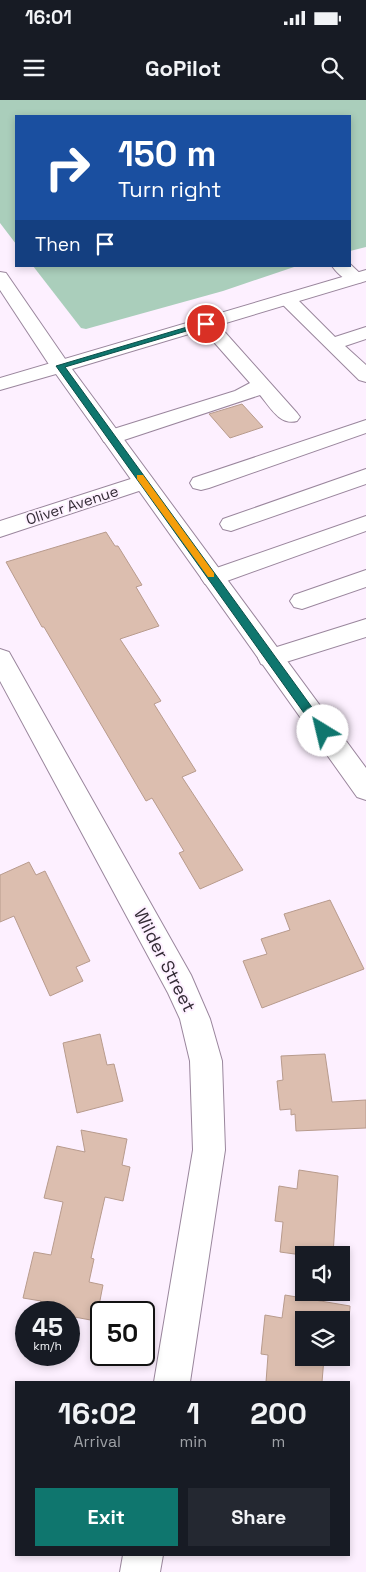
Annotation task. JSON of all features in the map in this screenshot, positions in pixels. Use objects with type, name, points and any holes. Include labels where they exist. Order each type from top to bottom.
[{"type":"main road","points":[[344,267],[361,277]]},
{"type":"main road","points":[[0,276],[60,366],[366,789]]},
{"type":"main road","points":[[0,384],[361,277]]},
{"type":"main road","points":[[287,299],[366,376]]},
{"type":"main road","points":[[206,324],[290,417]]},
{"type":"main road","points":[[332,344],[366,333]]},
{"type":"main road","points":[[111,437],[242,395],[254,390],[261,383]]},
{"type":"main road","points":[[201,483],[366,426]]},
{"type":"main road","points":[[231,524],[366,476]]},
{"type":"main road","name":"Oliver Avenue","points":[[0,529],[144,482]]},
{"type":"main road","points":[[213,578],[366,523]]},
{"type":"main road","points":[[302,601],[366,578]]},
{"type":"main road","points":[[270,658],[363,634]]},
{"type":"main road","name":"Wilder Street","points":[[0,658],[180,985],[195,1020],[206,1061],[209,1106],[208,1150],[172,1381]]},
{"type":"main road","points":[[140,1572],[143,1556]]},
{"type":"green space","points":[[0,100],[366,100],[366,247],[351,251],[351,115],[15,115],[15,243],[0,223]]},
{"type":"green space","points":[[34,267],[294,267],[223,291],[86,329],[81,328]]},
{"type":"building","points":[[242,404],[263,427],[230,438],[209,414]]},
{"type":"building","points":[[106,532],[115,546],[118,546],[142,585],[136,587],[159,626],[120,639],[161,701],[154,704],[196,771],[182,777],[243,870],[200,889],[179,853],[184,851],[152,798],[146,801],[44,627],[42,627],[6,562]]},
{"type":"building","points":[[29,862],[36,875],[45,871],[90,961],[76,967],[83,981],[50,996],[14,916],[0,922],[0,875]]},
{"type":"building","points":[[330,900],[364,969],[262,1008],[243,961],[267,954],[261,939],[290,930],[284,914]]},
{"type":"building","points":[[100,1034],[107,1065],[114,1064],[123,1101],[77,1113],[63,1043]]},
{"type":"building","points":[[325,1054],[332,1102],[366,1100],[366,1128],[296,1131],[295,1114],[291,1115],[291,1109],[280,1110],[277,1081],[283,1080],[281,1056]]},
{"type":"building","points":[[81,1130],[127,1139],[122,1165],[130,1167],[123,1201],[105,1197],[91,1258],[94,1259],[89,1282],[103,1285],[100,1301],[90,1301],[90,1320],[80,1318],[80,1301],[41,1301],[23,1298],[34,1252],[51,1255],[63,1202],[44,1198],[57,1146],[85,1152]]},
{"type":"building","points":[[299,1170],[338,1176],[334,1246],[295,1246],[295,1254],[280,1252],[283,1222],[275,1221],[279,1186],[297,1189]]},
{"type":"building","points":[[285,1295],[295,1297],[295,1301],[320,1301],[350,1306],[350,1311],[295,1311],[295,1366],[323,1366],[322,1381],[266,1381],[268,1355],[261,1354],[265,1315],[282,1318]]},
{"type":"slow traffic","points":[[140,477],[211,575]]},
{"type":"route","points":[[206,324],[60,366],[323,731]]}]
